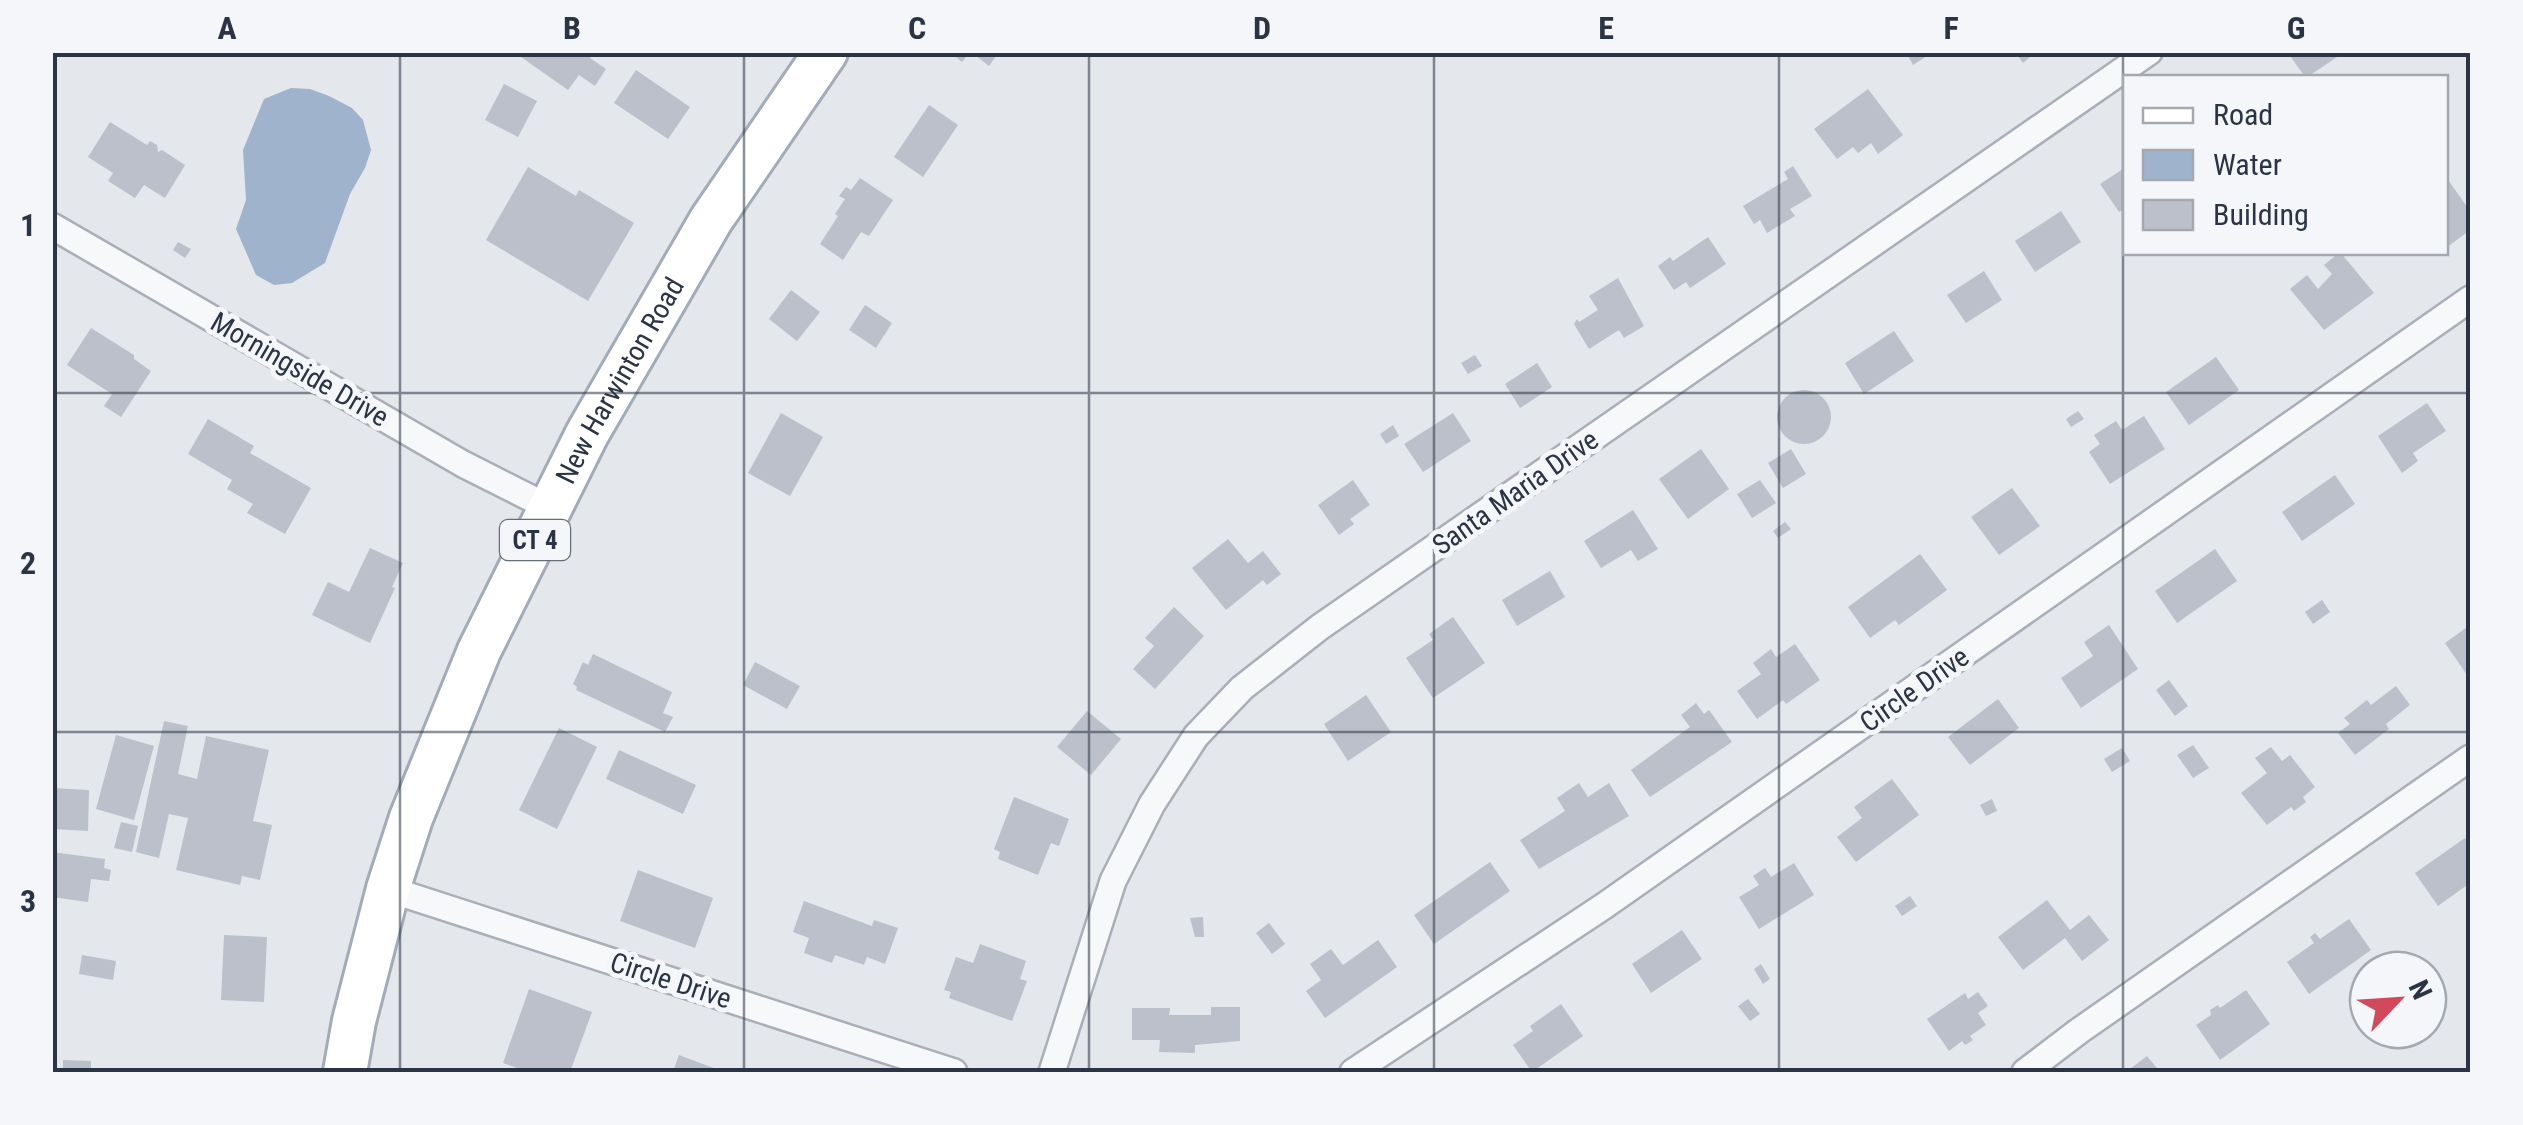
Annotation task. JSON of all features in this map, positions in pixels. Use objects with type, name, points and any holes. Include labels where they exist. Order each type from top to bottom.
[{"type":"main road","name":"New Harwinton Road","points":[[344,1072],[388,889],[411,818],[479,651],[587,434],[711,220],[826,52]]},
{"type":"street","name":"Santa Maria Drive","points":[[1052,1072],[1113,881],[1152,804],[1188,749],[1242,688],[1320,627],[2148,52]]},
{"type":"street","name":"Morningside Drive","points":[[52,226],[463,464],[550,508]]},
{"type":"street","name":"Circle Drive","points":[[1353,1072],[1604,906],[2470,299]]},
{"type":"street","points":[[2024,1072],[2470,758]]},
{"type":"street","name":"Circle Drive","points":[[388,889],[954,1072]]},
{"type":"water","points":[[291,88],[310,89],[352,108],[363,120],[371,150],[325,263],[292,283],[274,285],[256,275],[236,229],[246,200],[243,150],[264,99]]},
{"type":"building","points":[[514,52],[594,52],[590,58],[606,69],[595,86],[579,75],[568,90]]},
{"type":"building","points":[[950,52],[970,52],[962,62]]},
{"type":"building","points":[[971,52],[999,52],[989,66]]},
{"type":"building","points":[[1906,52],[1933,52],[1913,65]]},
{"type":"building","points":[[2015,52],[2036,52],[2023,63]]},
{"type":"building","points":[[2294,52],[2340,55],[2310,75],[2304,75],[2290,56]]},
{"type":"building","points":[[636,70],[690,107],[668,139],[614,103]]},
{"type":"building","points":[[504,84],[537,101],[518,137],[485,120]]},
{"type":"building","points":[[1868,89],[1903,135],[1878,154],[1871,143],[1858,153],[1853,147],[1837,159],[1814,129]]},
{"type":"building","points":[[929,105],[958,125],[923,177],[894,157]]},
{"type":"building","points":[[110,122],[147,145],[150,141],[157,145],[158,152],[162,150],[185,165],[165,198],[144,185],[135,198],[108,181],[113,173],[88,157]]},
{"type":"building","points":[[1793,166],[1812,196],[1790,209],[1795,216],[1767,233],[1760,220],[1754,224],[1743,206],[1788,179],[1784,172]]},
{"type":"building","points":[[528,167],[576,196],[579,190],[634,223],[588,301],[486,240]]},
{"type":"building","points":[[2123,169],[2123,210],[2119,212],[2100,184]]},
{"type":"building","points":[[860,178],[893,200],[869,236],[861,232],[843,260],[820,244],[845,199],[839,196],[846,187],[851,190]]},
{"type":"building","points":[[2448,180],[2470,211],[2470,230],[2448,246]]},
{"type":"building","points":[[2061,211],[2081,242],[2035,272],[2015,241]]},
{"type":"building","points":[[1708,237],[1726,264],[1690,288],[1686,282],[1674,290],[1658,266],[1670,257],[1673,261]]},
{"type":"building","points":[[178,242],[191,249],[185,258],[173,250]]},
{"type":"building","points":[[2342,255],[2374,293],[2324,330],[2290,289],[2307,275],[2318,289],[2332,274],[2324,265]]},
{"type":"building","points":[[1984,271],[2002,300],[1966,323],[1947,295]]},
{"type":"building","points":[[1618,278],[1644,326],[1624,338],[1619,330],[1589,349],[1574,324],[1598,310],[1589,296]]},
{"type":"building","points":[[791,290],[820,312],[797,341],[769,319]]},
{"type":"building","points":[[865,305],[892,323],[876,348],[849,330]]},
{"type":"building","points":[[91,328],[134,355],[151,371],[121,417],[104,406],[112,394],[67,365]]},
{"type":"building","points":[[1894,331],[1914,361],[1864,394],[1845,363]]},
{"type":"building","points":[[1475,355],[1482,366],[1468,374],[1461,363]]},
{"type":"building","points":[[2216,357],[2239,390],[2189,425],[2166,392]]},
{"type":"building","points":[[1537,363],[1552,387],[1520,408],[1505,384]]},
{"type":"building","points":[[1804,390],[1823,398],[1831,417],[1823,436],[1804,444],[1785,436],[1777,417],[1785,398]]},
{"type":"building","points":[[2427,403],[2446,431],[2413,453],[2418,461],[2402,473],[2378,436]]},
{"type":"building","points":[[2078,411],[2084,419],[2071,427],[2066,419]]},
{"type":"building","points":[[781,413],[823,437],[790,496],[748,473]]},
{"type":"building","points":[[1453,413],[1471,441],[1423,472],[1404,444]]},
{"type":"building","points":[[2144,416],[2165,449],[2110,484],[2089,452],[2100,444],[2094,435],[2116,421],[2122,430]]},
{"type":"building","points":[[208,419],[254,446],[250,453],[311,488],[285,534],[247,513],[253,504],[227,489],[232,480],[188,454]]},
{"type":"building","points":[[1393,425],[1399,436],[1386,444],[1380,434]]},
{"type":"building","points":[[1701,449],[1729,489],[1688,519],[1659,479]]},
{"type":"building","points":[[1791,449],[1806,474],[1783,488],[1768,463]]},
{"type":"building","points":[[2335,475],[2355,504],[2302,541],[2282,512]]},
{"type":"building","points":[[1353,480],[1370,505],[1350,519],[1354,524],[1339,535],[1318,505]]},
{"type":"building","points":[[1760,480],[1776,503],[1752,518],[1737,494]]},
{"type":"building","points":[[2012,488],[2040,526],[1999,555],[1971,517]]},
{"type":"building","points":[[1633,510],[1658,549],[1638,561],[1631,550],[1601,568],[1584,541]]},
{"type":"building","points":[[1785,522],[1791,529],[1778,538],[1773,531]]},
{"type":"building","points":[[1228,539],[1248,563],[1263,551],[1281,574],[1267,585],[1263,580],[1226,610],[1192,568]]},
{"type":"building","points":[[370,548],[403,563],[370,643],[312,615],[328,582],[349,592]]},
{"type":"building","points":[[2215,549],[2237,581],[2177,623],[2155,591]]},
{"type":"building","points":[[1920,554],[1947,590],[1899,625],[1895,620],[1870,638],[1848,607]]},
{"type":"building","points":[[1550,571],[1565,597],[1517,626],[1502,600]]},
{"type":"building","points":[[2322,600],[2330,612],[2313,624],[2305,612]]},
{"type":"building","points":[[1174,607],[1204,636],[1155,689],[1133,669],[1154,646],[1145,638]]},
{"type":"building","points":[[1453,617],[1485,663],[1433,698],[1406,658],[1433,640],[1429,634]]},
{"type":"building","points":[[2109,625],[2138,669],[2081,708],[2061,678],[2093,656],[2084,642]]},
{"type":"building","points":[[2470,625],[2470,673],[2467,675],[2445,643]]},
{"type":"building","points":[[1795,644],[1820,680],[1757,719],[1737,691],[1761,674],[1753,663],[1771,649],[1776,657]]},
{"type":"building","points":[[593,654],[672,692],[663,713],[673,717],[665,732],[576,690],[573,684],[583,662],[588,665]]},
{"type":"building","points":[[755,662],[800,686],[787,709],[743,685]]},
{"type":"building","points":[[2169,680],[2188,706],[2175,716],[2156,690]]},
{"type":"building","points":[[2396,686],[2410,705],[2386,724],[2389,729],[2355,755],[2338,733],[2350,724],[2344,718],[2367,700],[2371,705]]},
{"type":"building","points":[[1366,695],[1391,732],[1348,761],[1324,724]]},
{"type":"building","points":[[1998,699],[2019,728],[1970,765],[1948,737]]},
{"type":"building","points":[[1696,703],[1704,714],[1709,710],[1732,742],[1650,797],[1631,770],[1690,727],[1681,715]]},
{"type":"building","points":[[1087,711],[1121,739],[1091,775],[1057,747]]},
{"type":"building","points":[[164,721],[188,726],[178,774],[197,779],[206,736],[269,750],[253,821],[272,825],[260,880],[242,876],[240,885],[176,870],[188,818],[169,814],[159,858],[136,852]]},
{"type":"building","points":[[559,728],[597,747],[557,829],[519,810]]},
{"type":"building","points":[[116,735],[154,746],[134,820],[96,809]]},
{"type":"building","points":[[2193,745],[2209,768],[2193,778],[2177,755]]},
{"type":"building","points":[[2271,747],[2282,761],[2290,755],[2315,787],[2303,797],[2306,802],[2294,811],[2291,807],[2267,825],[2241,793],[2267,773],[2255,758]]},
{"type":"building","points":[[2122,748],[2130,761],[2112,772],[2104,759]]},
{"type":"building","points":[[619,750],[696,785],[683,814],[606,779]]},
{"type":"building","points":[[1892,779],[1919,815],[1856,862],[1837,837],[1862,818],[1854,807]]},
{"type":"building","points":[[1579,783],[1588,797],[1609,783],[1629,816],[1539,869],[1520,840],[1565,811],[1557,798]]},
{"type":"building","points":[[52,788],[89,790],[88,831],[52,829]]},
{"type":"building","points":[[1014,797],[1069,819],[1059,846],[1051,843],[1038,875],[998,859],[1000,852],[994,849]]},
{"type":"building","points":[[1992,799],[1997,811],[1986,816],[1980,805]]},
{"type":"building","points":[[121,822],[138,826],[132,852],[114,848]]},
{"type":"building","points":[[2465,838],[2470,846],[2470,883],[2438,906],[2415,873]]},
{"type":"building","points":[[52,852],[105,859],[104,868],[111,870],[109,881],[91,879],[88,902],[52,897]]},
{"type":"building","points":[[1490,862],[1510,891],[1434,944],[1414,915]]},
{"type":"building","points":[[1794,863],[1814,895],[1759,929],[1739,897],[1759,885],[1753,876],[1765,868],[1771,877]]},
{"type":"building","points":[[638,870],[713,898],[695,948],[620,921]]},
{"type":"building","points":[[1910,896],[1917,906],[1902,916],[1895,906]]},
{"type":"building","points":[[2047,900],[2070,930],[2089,915],[2109,940],[2082,961],[2065,938],[2023,970],[1998,937]]},
{"type":"building","points":[[804,901],[872,926],[874,920],[898,928],[885,964],[867,957],[864,965],[835,955],[832,963],[804,953],[809,938],[793,932]]},
{"type":"building","points":[[1203,917],[1204,937],[1195,937],[1190,918]]},
{"type":"building","points":[[2349,919],[2371,950],[2348,950],[2348,966],[2309,994],[2287,962],[2314,943],[2310,937],[2315,933],[2320,939]]},
{"type":"building","points":[[1269,923],[1285,944],[1272,954],[1256,933]]},
{"type":"building","points":[[1682,930],[1702,959],[1651,993],[1632,964]]},
{"type":"building","points":[[224,935],[267,937],[264,1002],[221,1000]]},
{"type":"building","points":[[1378,940],[1397,967],[1325,1018],[1306,991],[1321,980],[1310,964],[1331,949],[1343,965]]},
{"type":"building","points":[[980,944],[1026,961],[1020,979],[1027,981],[1012,1021],[949,998],[951,992],[944,990],[956,957],[973,963]]},
{"type":"building","points":[[82,955],[116,961],[113,980],[79,974]]},
{"type":"building","points":[[1761,964],[1770,979],[1763,984],[1754,969]]},
{"type":"building","points":[[529,989],[592,1012],[570,1072],[529,1072],[503,1063]]},
{"type":"building","points":[[2246,990],[2270,1024],[2220,1060],[2196,1025],[2211,1015],[2210,1010],[2218,1005],[2220,1008]]},
{"type":"building","points":[[1978,992],[1988,1006],[1978,1013],[1986,1025],[1970,1036],[1973,1040],[1965,1045],[1962,1041],[1949,1051],[1927,1019],[1965,993],[1968,999]]},
{"type":"building","points":[[1748,999],[1760,1014],[1750,1021],[1738,1006]]},
{"type":"building","points":[[1561,1004],[1583,1036],[1532,1072],[1513,1045],[1533,1031],[1530,1026]]},
{"type":"building","points":[[1211,1007],[1240,1007],[1240,1041],[1195,1045],[1195,1053],[1159,1052],[1160,1040],[1132,1040],[1132,1008],[1170,1008],[1169,1015],[1211,1015]]},
{"type":"building","points":[[679,1055],[724,1072],[673,1072]]},
{"type":"building","points":[[2147,1056],[2160,1072],[2126,1072]]},
{"type":"building","points":[[63,1060],[91,1061],[91,1072],[63,1072]]}]
